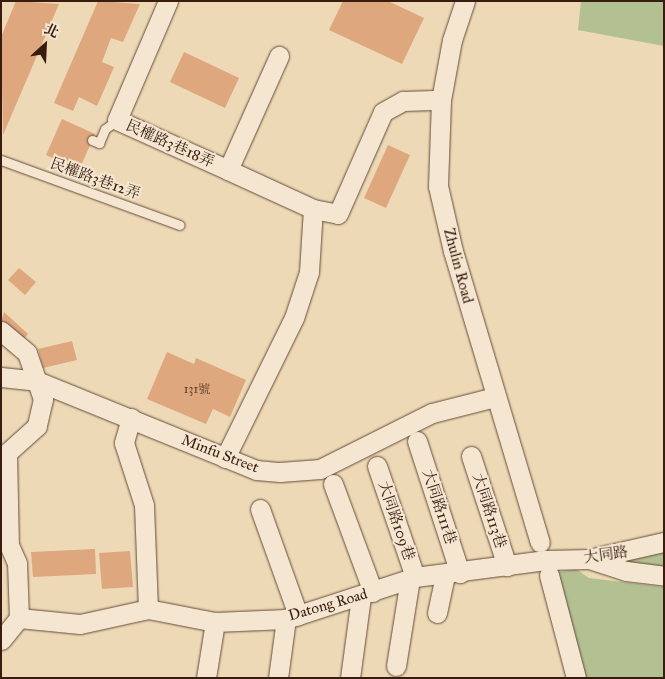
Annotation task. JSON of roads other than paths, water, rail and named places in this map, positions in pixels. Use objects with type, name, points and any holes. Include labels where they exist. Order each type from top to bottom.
[{"type":"street","name":"民權路3巷18弄","points":[[168,1],[149,59],[117,120],[228,170],[279,56]]},
{"type":"street","name":"Zhulin Road","points":[[465,1],[452,40],[441,100],[438,186],[495,397],[536,537]]},
{"type":"street","points":[[228,170],[313,208],[338,214],[383,112],[403,101],[441,100]]},
{"type":"street","points":[[225,458],[294,318],[309,272],[313,208]]},
{"type":"street","points":[[1,331],[27,353],[43,399],[37,426],[7,453],[9,545],[17,563],[19,618],[1,640]]},
{"type":"street","name":"Minfu Street","points":[[1,377],[37,381],[256,470],[320,469],[432,413],[495,397]]},
{"type":"street","points":[[131,418],[124,443],[144,505],[148,609]]},
{"type":"street","name":"大同路111巷","points":[[417,441],[453,574]]},
{"type":"street","name":"大同路113巷","points":[[471,456],[507,566]]},
{"type":"street","name":"大同路109巷","points":[[377,466],[412,578]]},
{"type":"street","points":[[333,484],[367,594],[350,678]]},
{"type":"street","points":[[260,509],[292,617],[278,678]]},
{"type":"street","name":"大同路","points":[[590,559],[664,542]]},
{"type":"street","points":[[590,559],[626,571],[664,576]]},
{"type":"street","name":"Datong Road","points":[[19,618],[80,624],[148,609],[215,622],[292,617],[412,578],[507,566],[590,559]]},
{"type":"street","points":[[437,613],[453,574]]},
{"type":"street","points":[[396,666],[412,578]]},
{"type":"street","points":[[548,581],[576,678]]},
{"type":"street","points":[[206,678],[215,622]]},
{"type":"lane","points":[[92,140],[99,143],[105,129],[117,120]]},
{"type":"lane","name":"民權路3巷12弄","points":[[1,160],[180,225]]}]
